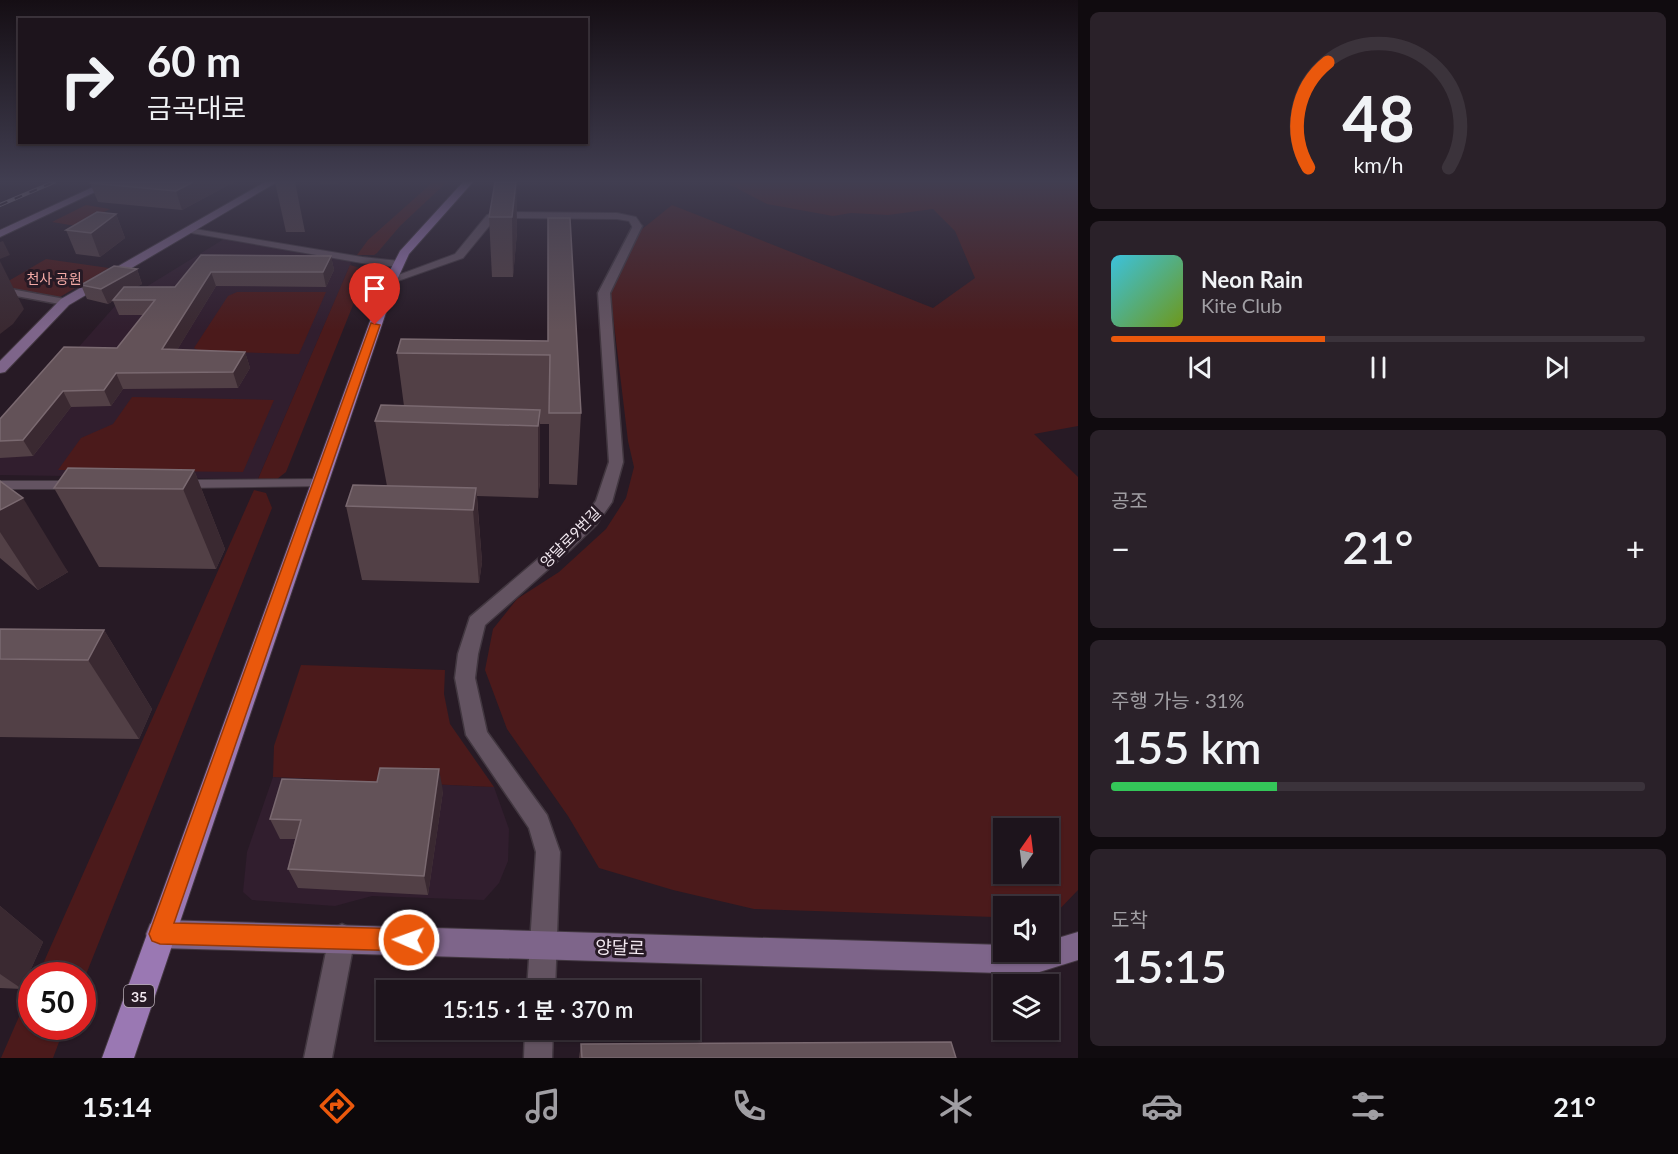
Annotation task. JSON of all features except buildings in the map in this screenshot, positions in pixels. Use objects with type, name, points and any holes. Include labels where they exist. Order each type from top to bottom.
[{"type":"main road","points":[[0,369],[64,302],[187,231]]},
{"type":"main road","name":"35","points":[[117,1058],[395,271],[410,245],[423,231]]},
{"type":"main road","name":"양달로","points":[[160,934],[342,937],[1033,960],[1078,946]]},
{"type":"street","points":[[197,231],[362,260],[395,271]]},
{"type":"street","name":"양달로9번길","points":[[395,271],[417,272],[459,256],[479,231]]},
{"type":"street","name":"양달로9번길","points":[[542,980],[548,852],[539,823],[477,735],[465,678],[477,622],[564,546],[590,521],[604,502],[616,462],[604,293],[634,231]]},
{"type":"street","points":[[0,290],[64,302]]},
{"type":"street","points":[[165,484],[319,483]]},
{"type":"street","points":[[0,485],[82,485]]},
{"type":"street","points":[[318,1058],[342,937]]},
{"type":"street","points":[[537,1058],[538,1040]]},
{"type":"shaded area","points":[[224,239],[352,261],[258,479],[0,475],[0,436],[115,306]]},
{"type":"shaded area","points":[[273,777],[494,787],[509,829],[508,861],[499,883],[484,900],[372,896],[335,906],[252,900],[243,892],[247,852]]},
{"type":"green space","points":[[378,231],[395,231],[374,255],[357,255]]},
{"type":"green space","points":[[640,231],[739,231],[933,308],[975,278],[955,231],[1078,231],[1078,426],[1034,434],[1078,477],[1078,890],[1059,910],[1059,896],[993,896],[993,917],[754,909],[673,890],[599,868],[568,816],[507,729],[485,670],[493,629],[517,599],[559,572],[606,529],[626,498],[634,467],[628,441],[610,291]]},
{"type":"green space","name":"천사 공원","points":[[46,259],[109,268],[60,297],[0,286]]},
{"type":"green space","points":[[350,265],[367,270],[286,472],[277,479],[258,479]]},
{"type":"green space","points":[[237,292],[326,292],[299,354],[200,351],[194,348],[228,296]]},
{"type":"green space","points":[[132,397],[274,400],[243,472],[58,470],[81,438],[113,424]]},
{"type":"green space","points":[[254,490],[266,493],[272,508],[91,962],[44,962]]},
{"type":"green space","points":[[301,665],[445,670],[444,694],[450,724],[494,787],[273,777],[274,746]]},
{"type":"green space","points":[[18,1019],[18,1040],[60,1040],[53,1058],[1,1058]]},
{"type":"route","points":[[375,325],[160,934],[409,940]]}]
